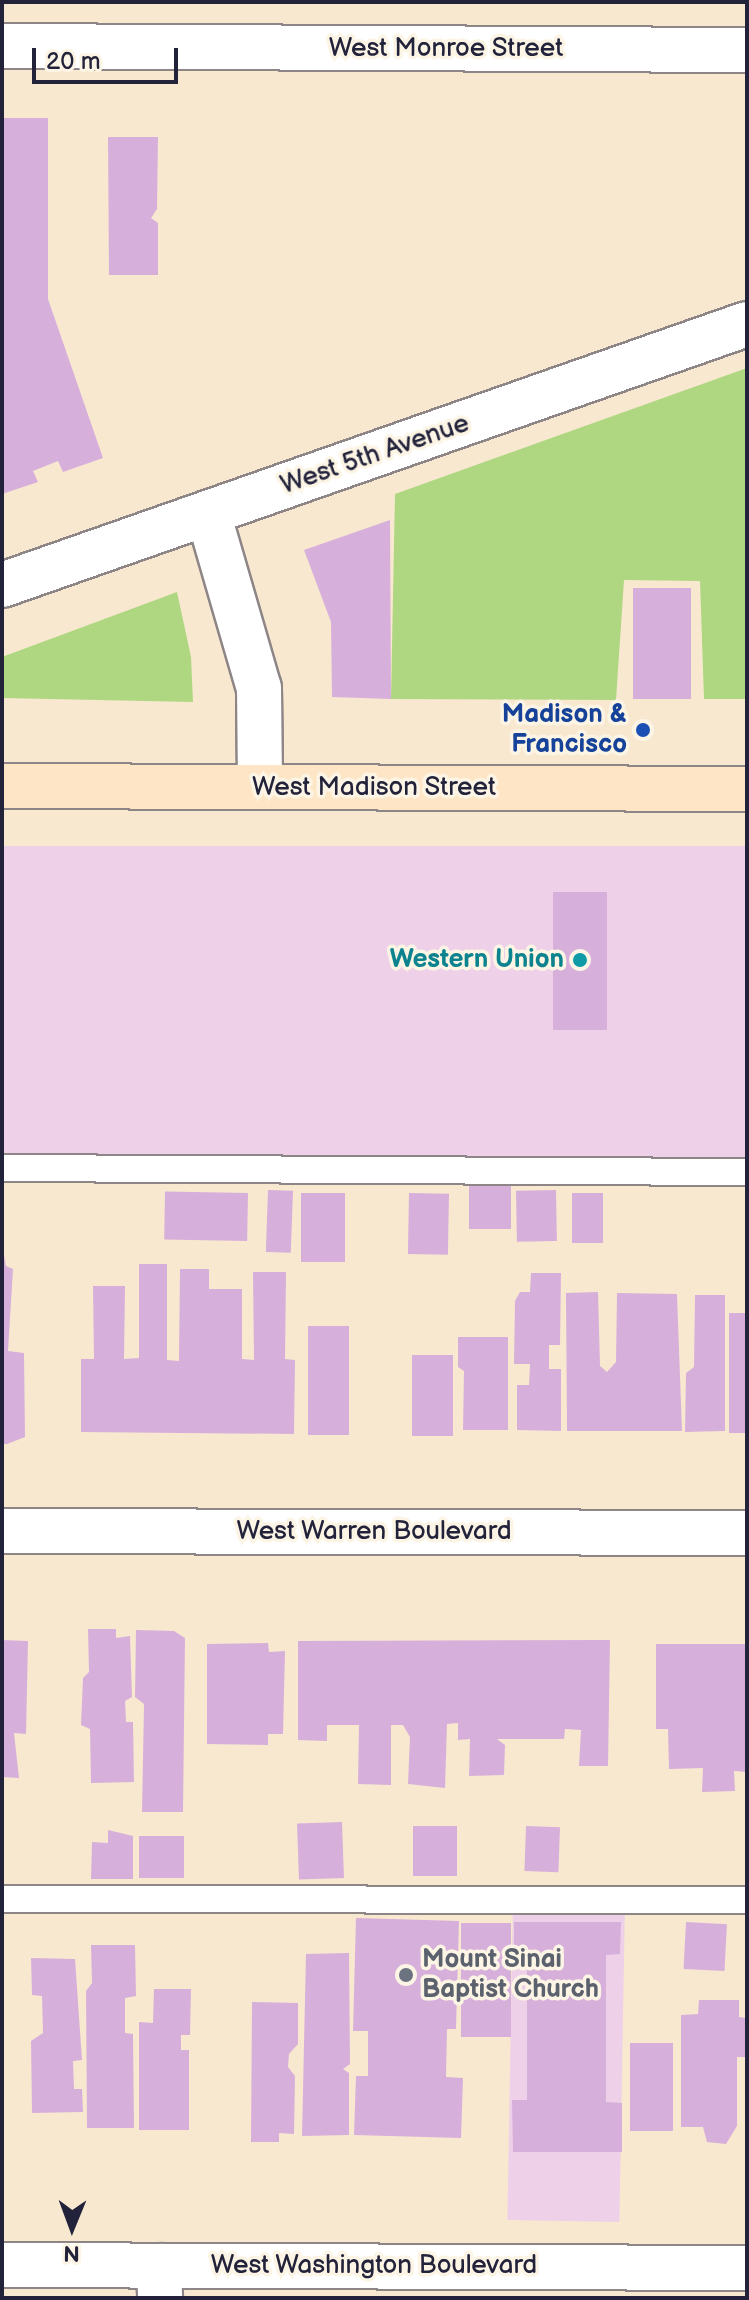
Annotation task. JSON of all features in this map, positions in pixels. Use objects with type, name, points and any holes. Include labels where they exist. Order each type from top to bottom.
[{"type":"main road","name":"West Madison Street","points":[[2,786],[747,789]]},
{"type":"street","name":"West Monroe Street","points":[[2,46],[747,50]]},
{"type":"street","name":"West 5th Avenue","points":[[2,585],[747,324]]},
{"type":"street","points":[[208,513],[259,688],[260,787]]},
{"type":"street","name":"West Warren Boulevard","points":[[2,1531],[747,1533]]},
{"type":"street","name":"West Washington Boulevard","points":[[2,2265],[160,2282],[747,2268]]},
{"type":"lane","points":[[2,1168],[747,1172]]},
{"type":"lane","points":[[2,1899],[747,1900]]},
{"type":"shaded area","points":[[2,846],[747,846],[747,1168],[2,1168]]},
{"type":"shaded area","points":[[513,1899],[625,1901],[619,2222],[507,2220]]},
{"type":"green space","points":[[747,368],[747,699],[704,699],[700,581],[624,580],[616,700],[391,699],[395,494]]},
{"type":"green space","points":[[177,592],[191,657],[193,702],[2,698],[2,657]]},
{"type":"building","points":[[2,118],[48,118],[48,299],[103,458],[63,472],[58,461],[33,471],[38,482],[2,494]]},
{"type":"building","points":[[108,137],[158,137],[157,209],[151,218],[158,223],[158,275],[109,275]]},
{"type":"building","points":[[390,520],[391,699],[332,697],[331,622],[304,550]]},
{"type":"building","points":[[633,588],[691,588],[691,699],[633,699]]},
{"type":"building","name":"Western Union","points":[[553,892],[607,892],[607,1030],[553,1030]]},
{"type":"building","points":[[469,1186],[511,1186],[511,1229],[469,1229]]},
{"type":"building","points":[[268,1190],[293,1191],[291,1253],[266,1252]]},
{"type":"building","points":[[556,1190],[557,1241],[517,1242],[516,1191]]},
{"type":"building","points":[[165,1192],[248,1193],[247,1241],[164,1240]]},
{"type":"building","points":[[301,1193],[345,1193],[345,1262],[301,1262]]},
{"type":"building","points":[[409,1193],[449,1194],[448,1255],[408,1254]]},
{"type":"building","points":[[572,1193],[603,1193],[603,1243],[572,1243]]},
{"type":"building","points":[[2,1245],[6,1266],[13,1269],[8,1351],[24,1353],[25,1437],[7,1444],[2,1444]]},
{"type":"building","points":[[139,1264],[167,1264],[167,1360],[179,1361],[180,1269],[209,1269],[209,1289],[242,1289],[242,1359],[254,1360],[253,1272],[286,1272],[285,1359],[295,1360],[294,1434],[81,1432],[81,1359],[94,1359],[93,1286],[125,1286],[124,1359],[139,1358]]},
{"type":"building","points":[[531,1273],[561,1273],[560,1345],[549,1345],[549,1369],[561,1369],[561,1431],[517,1430],[517,1385],[529,1385],[530,1364],[514,1364],[515,1301],[520,1292],[530,1292]]},
{"type":"building","points":[[598,1292],[600,1366],[607,1372],[616,1362],[617,1293],[677,1294],[682,1431],[567,1431],[566,1293]]},
{"type":"building","points":[[695,1295],[725,1295],[725,1431],[685,1432],[686,1373],[694,1367]]},
{"type":"building","points":[[729,1313],[747,1313],[747,1433],[729,1433]]},
{"type":"building","points":[[308,1326],[349,1326],[349,1435],[308,1435]]},
{"type":"building","points":[[458,1337],[508,1337],[508,1430],[463,1430],[464,1371],[458,1367]]},
{"type":"building","points":[[412,1355],[453,1355],[453,1436],[412,1436]]},
{"type":"building","points":[[88,1629],[116,1629],[116,1638],[130,1636],[132,1697],[125,1701],[126,1722],[133,1722],[134,1782],[91,1783],[90,1729],[81,1725],[83,1678],[89,1672]]},
{"type":"building","points":[[136,1630],[174,1631],[185,1638],[183,1812],[142,1812],[144,1704],[135,1697]]},
{"type":"building","points":[[2,1640],[28,1641],[26,1734],[14,1733],[19,1778],[2,1777]]},
{"type":"building","points":[[610,1640],[608,1766],[579,1766],[581,1730],[565,1729],[564,1739],[497,1739],[505,1745],[504,1775],[469,1776],[470,1739],[458,1740],[458,1723],[447,1724],[445,1788],[408,1784],[410,1737],[403,1725],[391,1725],[391,1785],[358,1784],[359,1725],[327,1725],[327,1741],[298,1740],[298,1641]]},
{"type":"building","points":[[268,1643],[269,1652],[285,1651],[283,1734],[268,1734],[268,1745],[207,1744],[207,1644]]},
{"type":"building","points":[[656,1644],[747,1644],[747,1772],[734,1771],[735,1791],[702,1792],[703,1768],[669,1769],[668,1729],[656,1729]]},
{"type":"building","points":[[342,1822],[344,1878],[299,1880],[297,1824]]},
{"type":"building","points":[[413,1826],[457,1826],[457,1876],[413,1876]]},
{"type":"building","points":[[526,1826],[560,1827],[558,1872],[524,1871]]},
{"type":"building","points":[[108,1830],[133,1836],[133,1879],[91,1879],[92,1842],[108,1843]]},
{"type":"building","points":[[139,1836],[184,1836],[184,1878],[139,1878]]},
{"type":"building","name":"Mount Sinai Baptist Church","points":[[356,1918],[459,1921],[456,2029],[447,2029],[446,2077],[463,2078],[461,2138],[354,2135],[356,2076],[368,2076],[368,2031],[353,2031]]},
{"type":"building","points":[[514,1922],[621,1922],[620,1954],[606,1955],[606,2102],[622,2103],[622,2152],[513,2152],[512,2100],[527,2100],[527,1953],[514,1955]]},
{"type":"building","points":[[686,1922],[727,1924],[724,1971],[684,1969]]},
{"type":"building","points":[[461,1923],[511,1923],[511,2037],[461,2037]]},
{"type":"building","points":[[91,1945],[135,1945],[136,1996],[125,1998],[125,2033],[133,2034],[134,2128],[87,2128],[86,1991],[92,1983]]},
{"type":"building","points":[[349,1953],[350,2064],[343,2069],[349,2073],[349,2135],[302,2136],[306,1954]]},
{"type":"building","points":[[31,1958],[75,1959],[82,2060],[73,2061],[74,2089],[82,2089],[83,2112],[32,2113],[31,2041],[43,2033],[42,1996],[32,1995]]},
{"type":"building","points":[[154,1989],[191,1989],[190,2035],[181,2035],[181,2050],[189,2050],[189,2130],[139,2130],[139,2022],[153,2023]]},
{"type":"building","points":[[699,2000],[739,2000],[739,2017],[746,2018],[746,2057],[737,2057],[737,2126],[726,2144],[707,2142],[703,2127],[681,2127],[681,2015],[698,2014]]},
{"type":"building","points":[[252,2002],[298,2003],[298,2044],[289,2054],[288,2067],[295,2076],[294,2134],[279,2133],[279,2142],[251,2142]]},
{"type":"building","points":[[630,2043],[673,2043],[673,2131],[630,2131]]},
{"type":"place","name":"Madison & Francisco","points":[[643,730]]},
{"type":"place","name":"Western Union","points":[[580,960]]},
{"type":"place","name":"Mount Sinai Baptist Church","points":[[406,1975]]}]
